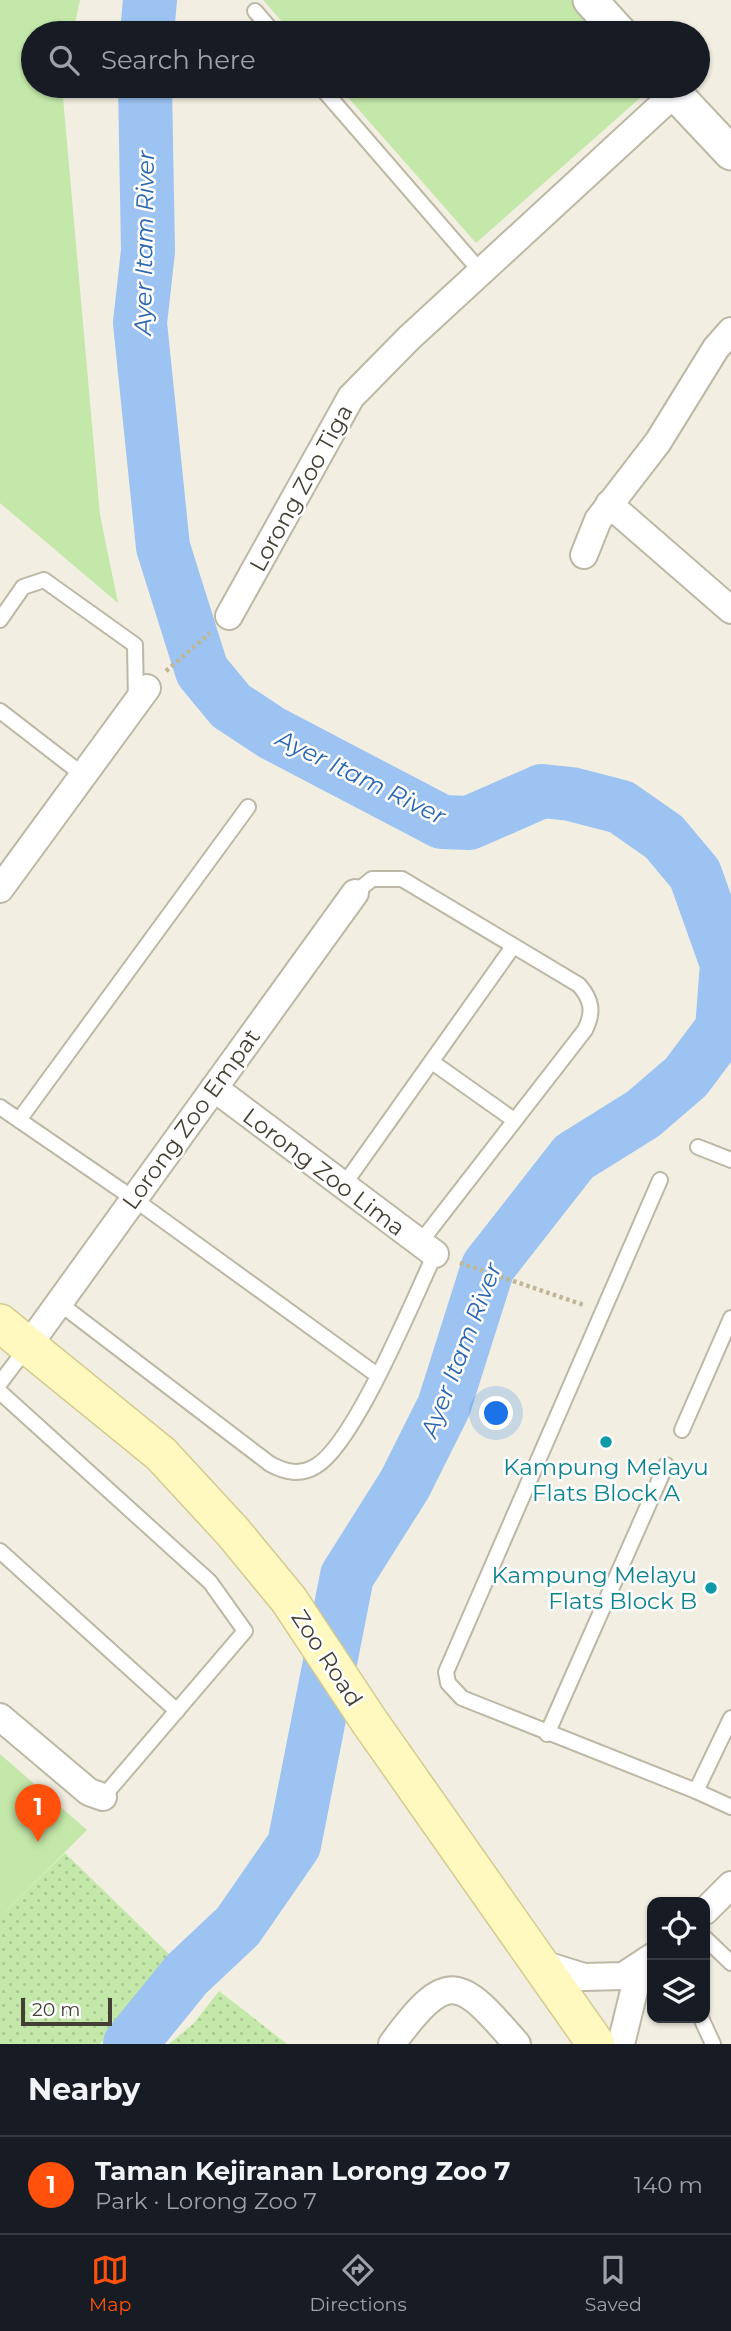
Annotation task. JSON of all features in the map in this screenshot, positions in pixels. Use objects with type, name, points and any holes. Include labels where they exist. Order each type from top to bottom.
[{"type":"main road","name":"Zoo Road","points":[[0,1324],[161,1454],[233,1532],[289,1600],[369,1721],[596,2044]]},
{"type":"street","points":[[590,0],[609,21]]},
{"type":"street","name":"Lorong Zoo Tiga","points":[[229,616],[351,397],[409,338],[663,98]]},
{"type":"street","points":[[679,98],[731,153]]},
{"type":"street","points":[[584,555],[598,520],[658,442],[716,348],[731,331]]},
{"type":"street","points":[[609,504],[731,610]]},
{"type":"street","points":[[0,889],[142,694]]},
{"type":"street","name":"Lorong Zoo Empat","points":[[29,1346],[355,893]]},
{"type":"street","name":"Lorong Zoo Lima","points":[[214,1088],[436,1253]]},
{"type":"street","points":[[0,1717],[89,1792],[103,1797]]},
{"type":"street","points":[[710,1906],[731,1885]]},
{"type":"street","points":[[539,1963],[584,1977],[622,1976],[647,1960]]},
{"type":"street","points":[[621,2044],[635,1987],[647,1973]]},
{"type":"street","points":[[392,2044],[427,2001],[439,1993],[454,1990],[468,1993],[480,2002],[517,2044]]},
{"type":"lane","points":[[255,11],[264,21]]},
{"type":"lane","points":[[330,98],[481,272]]},
{"type":"lane","points":[[0,620],[23,587],[44,580],[135,645],[142,694]]},
{"type":"lane","points":[[0,711],[83,775]]},
{"type":"lane","points":[[19,1120],[248,807]]},
{"type":"lane","points":[[59,1303],[282,1471],[307,1471],[328,1456],[355,1419],[436,1253],[514,1120],[585,1030],[591,1006],[587,994],[579,985],[512,948],[402,879],[372,879],[355,893]]},
{"type":"lane","points":[[343,1186],[512,948]]},
{"type":"lane","points":[[432,1062],[514,1120]]},
{"type":"lane","points":[[0,1107],[134,1199],[377,1375]]},
{"type":"lane","points":[[698,1147],[731,1160]]},
{"type":"lane","points":[[660,1180],[446,1672],[448,1683],[462,1698],[731,1807]]},
{"type":"lane","points":[[682,1430],[731,1318]]},
{"type":"lane","points":[[0,1383],[29,1346]]},
{"type":"lane","points":[[0,1392],[210,1582],[245,1631],[103,1797]]},
{"type":"lane","points":[[547,1734],[666,1465]]},
{"type":"lane","points":[[0,1551],[177,1711]]},
{"type":"lane","points":[[696,1791],[731,1718]]},
{"type":"lane","points":[[710,1943],[731,1963]]},
{"type":"lane","points":[[703,2023],[713,2044]]},
{"type":"path","points":[[142,694],[229,616]]},
{"type":"path","points":[[436,1253],[604,1312]]},
{"type":"green space","points":[[0,0],[80,0],[76,21],[21,21],[21,98],[63,98],[100,515],[118,603],[0,503]]},
{"type":"green space","points":[[263,0],[571,0],[589,21],[281,21]]},
{"type":"green space","points":[[349,98],[640,98],[476,243]]},
{"type":"green space","points":[[0,1754],[87,1830],[2,1915],[0,1912]]},
{"type":"green space","points":[[65,1853],[170,1955],[100,2044],[0,2044],[0,1912],[3,1914]]},
{"type":"green space","points":[[219,1991],[287,2044],[169,2044],[194,2023]]},
{"type":"waterway","name":"Ayer Itam River","points":[[148,21],[150,0]]},
{"type":"waterway","name":"Ayer Itam River","points":[[130,2044],[187,1974],[238,1926],[294,1845],[347,1576],[405,1484],[444,1406],[488,1267],[574,1157],[643,1114],[686,1077],[722,1029],[727,964],[695,874],[664,837],[621,807],[571,794],[542,791],[469,823],[442,822],[272,733],[231,706],[202,671],[163,547],[140,323],[148,251],[145,98]]},
{"type":"place","name":"Kampung Melayu Flats Block A","points":[[606,1442]]},
{"type":"place","name":"Kampung Melayu Flats Block B","points":[[711,1588]]},
{"type":"place","name":"Taman Kejiranan Lorong Zoo 7","points":[[38,1842]]}]
